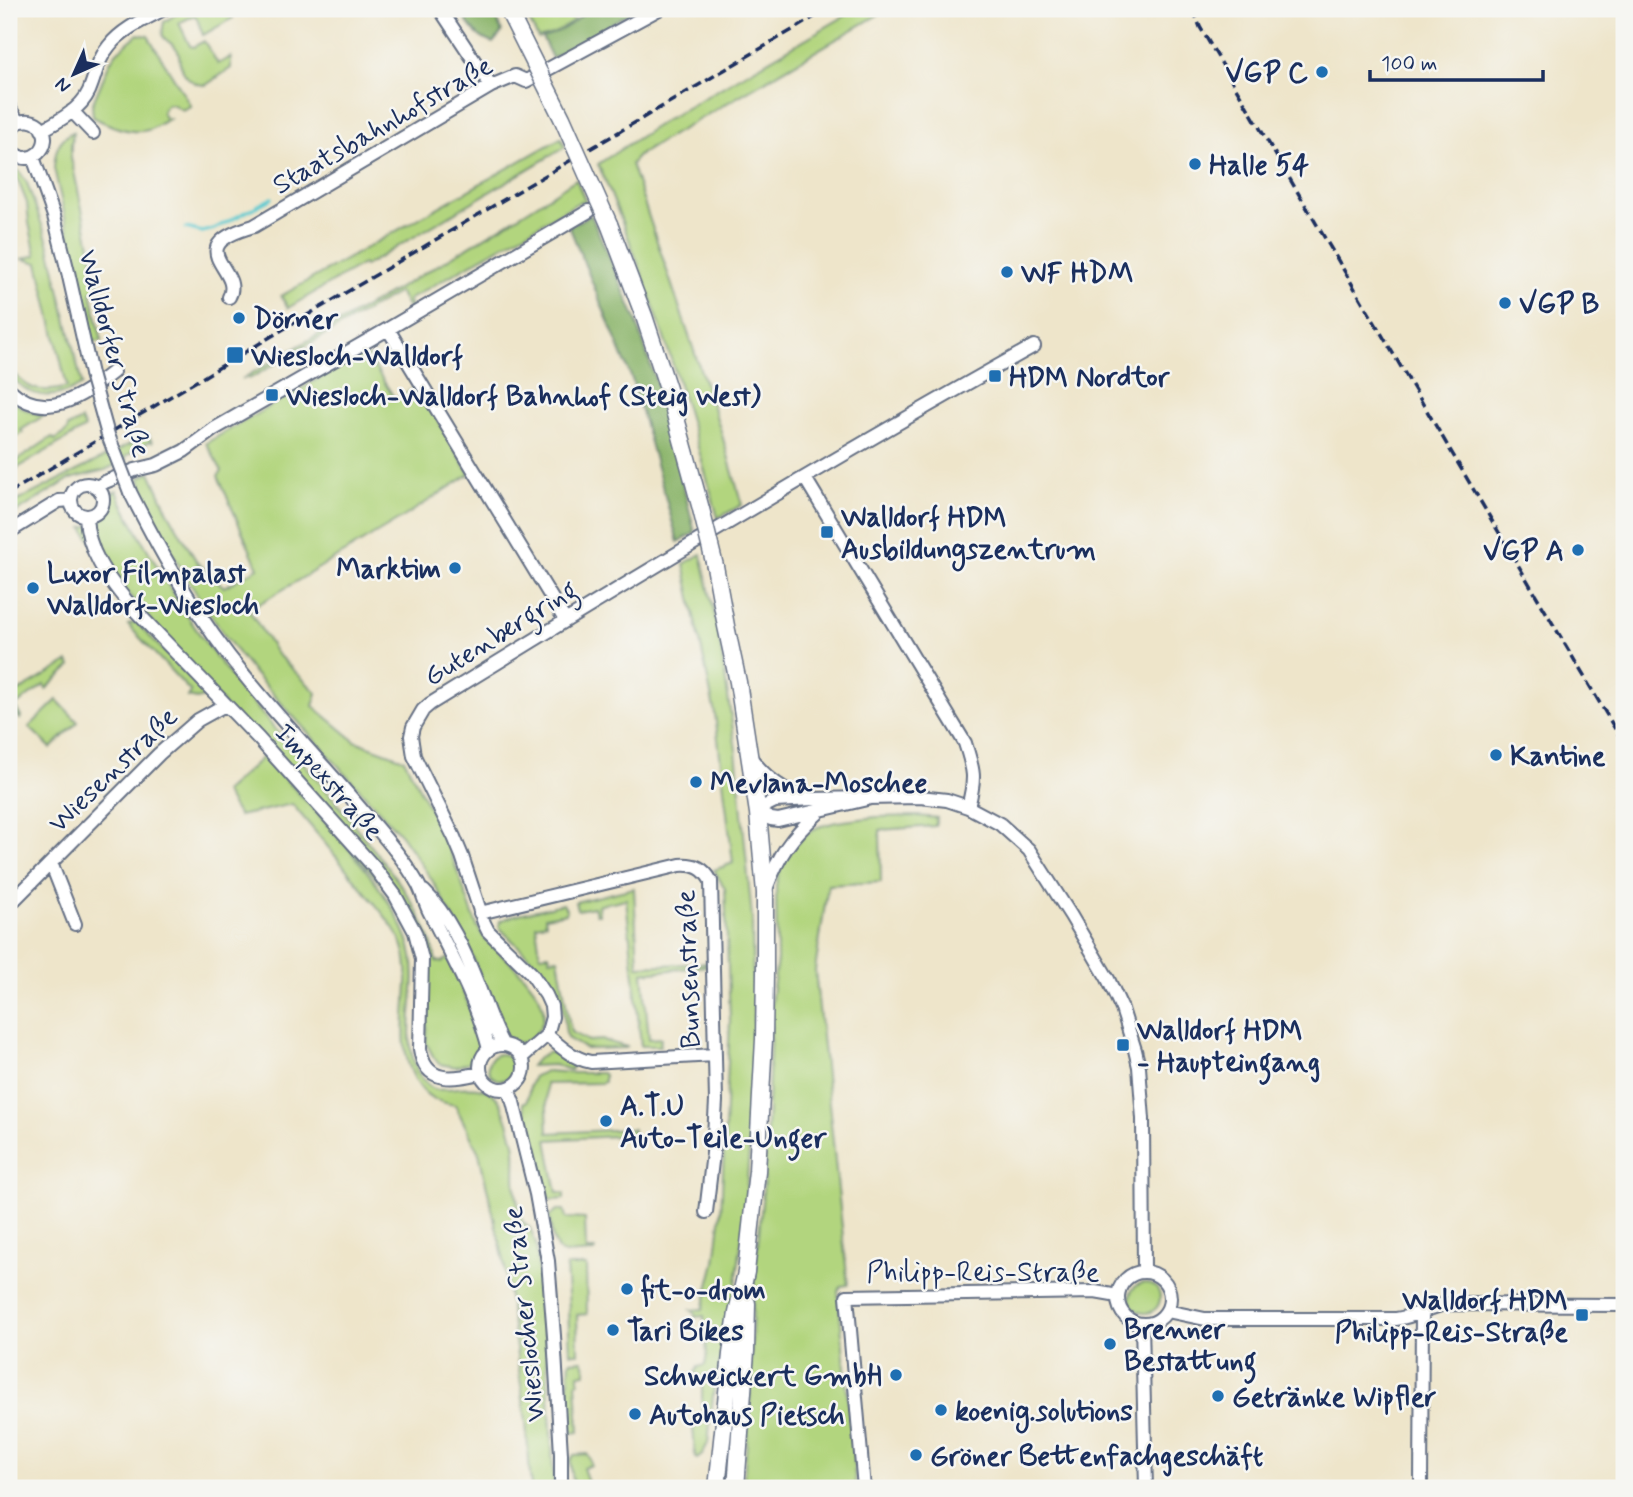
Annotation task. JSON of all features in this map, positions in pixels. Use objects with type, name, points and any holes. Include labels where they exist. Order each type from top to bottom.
[{"type":"main road","points":[[509,11],[610,224],[664,377],[715,566],[738,682],[758,813],[765,893],[764,1054],[757,1171],[746,1272],[731,1354],[717,1488]]},
{"type":"main road","points":[[736,1488],[746,1351],[746,1272]]},
{"type":"street","points":[[42,130],[81,103],[101,57],[114,40],[164,9]]},
{"type":"street","points":[[440,9],[491,86]]},
{"type":"street","name":"Staatsbahnhofstraße","points":[[229,297],[231,283],[216,257],[218,245],[224,238],[254,226],[491,86],[515,76],[526,81],[659,9]]},
{"type":"street","points":[[9,107],[13,126],[32,121],[45,136],[43,148],[33,157],[18,157],[9,148]]},
{"type":"street","points":[[72,111],[93,133]]},
{"type":"street","name":"Walldorfer Straße","points":[[33,157],[54,216],[90,374],[108,435],[130,492],[168,564],[217,641],[244,676],[362,810],[420,887],[438,904],[462,948],[503,1045]]},
{"type":"street","points":[[97,488],[105,482],[135,470],[156,466],[184,452],[214,429],[589,211]]},
{"type":"street","points":[[388,329],[565,620]]},
{"type":"street","name":"Gutenbergring","points":[[547,1035],[552,1017],[546,995],[531,973],[488,931],[454,837],[414,756],[411,736],[423,710],[565,620],[944,396],[1034,346]]},
{"type":"street","points":[[9,392],[36,405],[59,404],[92,388],[113,372]]},
{"type":"street","points":[[805,478],[965,743],[974,770],[968,807]]},
{"type":"street","points":[[9,532],[59,501],[71,500],[75,489],[80,485],[91,485],[101,494],[100,509],[86,516]]},
{"type":"street","name":"Impexstraße","points":[[71,500],[73,508],[86,516],[90,541],[103,569],[135,611],[260,739],[374,867],[410,919],[422,958],[420,1049],[421,1058],[427,1068],[436,1077],[446,1078],[481,1073]]},
{"type":"street","name":"Wiesenstraße","points":[[9,905],[179,735],[198,720],[225,705]]},
{"type":"street","points":[[748,755],[758,768],[778,785],[813,799]]},
{"type":"street","points":[[867,799],[778,820],[758,813],[775,801],[813,799],[920,797],[947,800],[968,807],[1000,824],[1029,850],[1095,956],[1122,1009],[1139,1067],[1143,1135],[1144,1272]]},
{"type":"street","points":[[765,893],[786,845],[820,811]]},
{"type":"street","points":[[51,863],[75,924]]},
{"type":"street","name":"Bunsenstraße","points":[[480,913],[680,865],[692,864],[707,874],[711,881],[716,1101],[706,1212]]},
{"type":"street","name":"Walldorfer Straße","points":[[420,887],[428,911],[452,953],[482,1021],[489,1049]]},
{"type":"street","points":[[522,1058],[547,1035],[568,1053],[580,1060],[591,1062],[715,1055]]},
{"type":"street","points":[[503,1045],[517,1051],[522,1058],[524,1070],[519,1082],[508,1089],[493,1088],[485,1082],[480,1068],[482,1057],[489,1049],[503,1045]]},
{"type":"street","name":"Wieslocher Straße","points":[[508,1089],[536,1194],[548,1261],[561,1488]]},
{"type":"street","points":[[1144,1272],[1161,1278],[1170,1293],[1170,1302],[1167,1311],[1157,1321],[1142,1324],[1125,1315],[1119,1306],[1118,1296],[1130,1276],[1144,1272]]},
{"type":"street","name":"Philipp-Reis-Straße","points":[[864,1488],[847,1296],[1095,1292],[1118,1296]]},
{"type":"street","points":[[1167,1311],[1219,1319],[1396,1319],[1445,1304],[1624,1306]]},
{"type":"street","points":[[1421,1488],[1422,1311]]},
{"type":"street","points":[[1142,1324],[1146,1488]]},
{"type":"street","name":"Wieslocher Straße","points":[[561,1454],[569,1488]]},
{"type":"green space","points":[[185,9],[227,9],[233,18],[203,35],[195,15],[179,23],[190,46],[204,41],[218,64],[231,57],[231,68],[206,85],[198,84],[188,77],[180,64],[177,49],[163,34],[164,22]]},
{"type":"green space","points":[[459,9],[492,9],[502,32],[493,43],[487,41],[473,30]]},
{"type":"green space","points":[[523,9],[566,9],[574,21],[554,34],[538,38]]},
{"type":"green space","points":[[590,9],[636,9],[552,58],[542,37],[562,30]]},
{"type":"green space","points":[[857,9],[888,9],[657,144],[631,164],[720,428],[742,505],[718,518],[664,339],[598,164],[664,121]]},
{"type":"green space","points":[[138,34],[148,36],[191,106],[182,110],[172,104],[166,105],[162,112],[165,118],[169,119],[151,129],[134,131],[93,117],[92,105],[110,62],[117,52]]},
{"type":"green space","points":[[73,132],[71,158],[99,287],[91,292],[102,341],[93,342],[54,168],[60,143]]},
{"type":"green space","points":[[561,138],[565,147],[365,266],[363,264],[288,308],[281,296]]},
{"type":"green space","points":[[13,168],[19,171],[27,183],[48,242],[82,385],[61,394],[33,393],[9,373],[9,365],[26,385],[40,390],[67,387],[38,263],[23,259],[36,255],[27,203]]},
{"type":"green space","points":[[576,179],[588,207],[581,201],[408,300],[412,309],[410,311],[399,292],[249,379],[242,379],[452,257]]},
{"type":"green space","points":[[591,215],[635,317],[662,401],[695,533],[678,542],[632,379],[569,226]]},
{"type":"green space","points":[[365,352],[395,399],[418,386],[470,474],[249,610],[276,653],[317,693],[313,706],[355,741],[404,759],[446,840],[477,926],[488,942],[522,974],[540,1000],[544,1013],[541,1027],[530,1039],[523,1042],[504,1039],[468,945],[432,880],[401,835],[252,671],[225,636],[176,560],[147,504],[149,502],[139,478],[150,472],[168,512],[197,562],[224,587],[258,568],[218,476],[222,471],[206,443]]},
{"type":"green space","points":[[12,400],[36,414],[45,415],[9,441],[9,410]]},
{"type":"green space","points":[[81,420],[85,428],[9,473],[9,466],[52,437],[55,440],[67,431],[68,427]]},
{"type":"green space","points":[[148,435],[153,443],[150,441],[125,457],[126,460],[105,470],[70,479],[9,517],[9,505]]},
{"type":"green space","points":[[117,491],[159,570],[202,637],[225,669],[324,787],[402,886],[423,922],[436,961],[442,962],[449,958],[479,1030],[481,1043],[470,1062],[456,1067],[439,1064],[426,1043],[428,958],[421,930],[165,638],[110,571],[83,528],[104,517],[109,508],[110,494]]},
{"type":"green space","points":[[701,554],[718,630],[736,750],[752,918],[754,1071],[745,1213],[733,1308],[714,1387],[708,1443],[697,1459],[693,1426],[702,1421],[702,1378],[695,1373],[698,1367],[705,1365],[707,1355],[704,1316],[695,1317],[691,1310],[703,1309],[715,1262],[721,1213],[730,1020],[725,889],[714,870],[733,863],[715,714],[684,564]]},
{"type":"green space","points":[[136,622],[206,696],[197,699],[188,697],[191,692],[128,625]]},
{"type":"green space","points":[[68,662],[71,666],[46,689],[44,685],[15,706],[20,719],[9,707],[9,697]]},
{"type":"green space","points":[[57,700],[78,722],[51,748],[29,727]]},
{"type":"green space","points":[[264,756],[372,878],[391,905],[405,932],[414,971],[410,1044],[420,1075],[437,1090],[468,1087],[488,1091],[498,1099],[503,1109],[515,1149],[515,1187],[519,1208],[523,1223],[530,1228],[536,1244],[547,1359],[554,1488],[531,1488],[526,1422],[504,1261],[479,1153],[455,1105],[437,1101],[428,1095],[416,1081],[408,1064],[404,1028],[407,972],[400,939],[382,912],[292,804],[239,816],[224,792]]},
{"type":"green space","points":[[876,817],[937,818],[935,826],[880,830],[881,882],[828,885],[815,970],[848,1285],[841,1286],[838,1291],[856,1488],[743,1488],[750,1405],[753,1297],[767,1129],[772,995],[777,960],[776,885],[780,869],[794,846],[818,827]]},
{"type":"green space","points":[[634,888],[638,966],[707,963],[707,966],[643,973],[649,1039],[661,1038],[660,1046],[641,1046],[626,899],[598,905],[599,914],[596,914],[594,907],[578,910],[575,902]]},
{"type":"green space","points":[[563,904],[566,913],[545,917],[546,923],[536,925],[540,955],[549,954],[550,959],[558,958],[571,1032],[589,1041],[602,1040],[626,1048],[586,1049],[567,1038],[563,1008],[555,988],[541,969],[499,927],[500,921],[515,915]]},
{"type":"green space","points":[[551,1052],[573,1063],[571,1070],[554,1065],[531,1066],[540,1057]]},
{"type":"green space","points":[[501,1054],[510,1058],[514,1067],[510,1076],[501,1080],[492,1076],[488,1067],[492,1058]]},
{"type":"green space","points":[[547,1071],[604,1075],[602,1083],[546,1084],[548,1133],[633,1129],[633,1135],[547,1140],[557,1193],[564,1193],[564,1199],[551,1200],[545,1195],[523,1103],[527,1101],[534,1076]]},
{"type":"green space","points":[[557,1210],[564,1210],[566,1218],[585,1219],[586,1250],[595,1250],[594,1252],[565,1254],[558,1250],[549,1217]]},
{"type":"green space","points":[[566,1266],[586,1266],[587,1314],[577,1315],[578,1353],[570,1353]]},
{"type":"green space","points":[[1145,1283],[1156,1287],[1160,1298],[1156,1309],[1145,1313],[1134,1309],[1130,1298],[1134,1287]]},
{"type":"green space","points":[[582,1360],[586,1373],[579,1374],[579,1382],[576,1383],[579,1432],[573,1433],[568,1430],[566,1424],[570,1361]]},
{"type":"green space","points":[[587,1454],[591,1465],[583,1468],[590,1488],[574,1488],[570,1461],[574,1455]]},
{"type":"waterway","points":[[186,228],[202,232],[214,229],[272,198]]},
{"type":"railway","points":[[9,493],[828,9]]},
{"type":"railway","points":[[1193,9],[1200,27],[1624,744]]},
{"type":"place","name":"VGP C","points":[[1322,72]]},
{"type":"place","name":"Halle 54","points":[[1195,164]]},
{"type":"place","name":"WF HDM","points":[[1007,272]]},
{"type":"place","name":"VGP B","points":[[1505,303]]},
{"type":"place","name":"Dörner","points":[[239,318]]},
{"type":"place","name":"Wiesloch-Walldorf","points":[[235,355]]},
{"type":"place","name":"HDM Nordtor","points":[[995,376]]},
{"type":"place","name":"Wiesloch-Walldorf Bahnhof (Steig West)","points":[[272,395]]},
{"type":"place","name":"Walldorf HDM Ausbildungszentrum","points":[[827,532]]},
{"type":"place","name":"VGP A","points":[[1578,550]]},
{"type":"place","name":"Marktim","points":[[455,568]]},
{"type":"place","name":"Luxor Filmpalast Walldorf-Wiesloch","points":[[33,588]]},
{"type":"place","name":"Kantine","points":[[1496,755]]},
{"type":"place","name":"Mevlana-Moschee","points":[[696,782]]},
{"type":"place","name":"Walldorf HDM - Haupteingang","points":[[1123,1045]]},
{"type":"place","name":"A.T.U Auto-Teile-Unger","points":[[606,1121]]},
{"type":"place","name":"fit-o-drom","points":[[627,1289]]},
{"type":"place","name":"Walldorf HDM Philipp-Reis-Straße","points":[[1582,1315]]},
{"type":"place","name":"Tari Bikes","points":[[613,1330]]},
{"type":"place","name":"Brenner Bestattung","points":[[1110,1344]]},
{"type":"place","name":"Schweickert GmbH","points":[[896,1375]]},
{"type":"place","name":"Getränke Wipfler","points":[[1218,1396]]},
{"type":"place","name":"koenig.solutions","points":[[941,1410]]},
{"type":"place","name":"Autohaus Pietsch","points":[[635,1414]]},
{"type":"place","name":"Gröner Bettenfachgeschäft","points":[[916,1455]]}]
